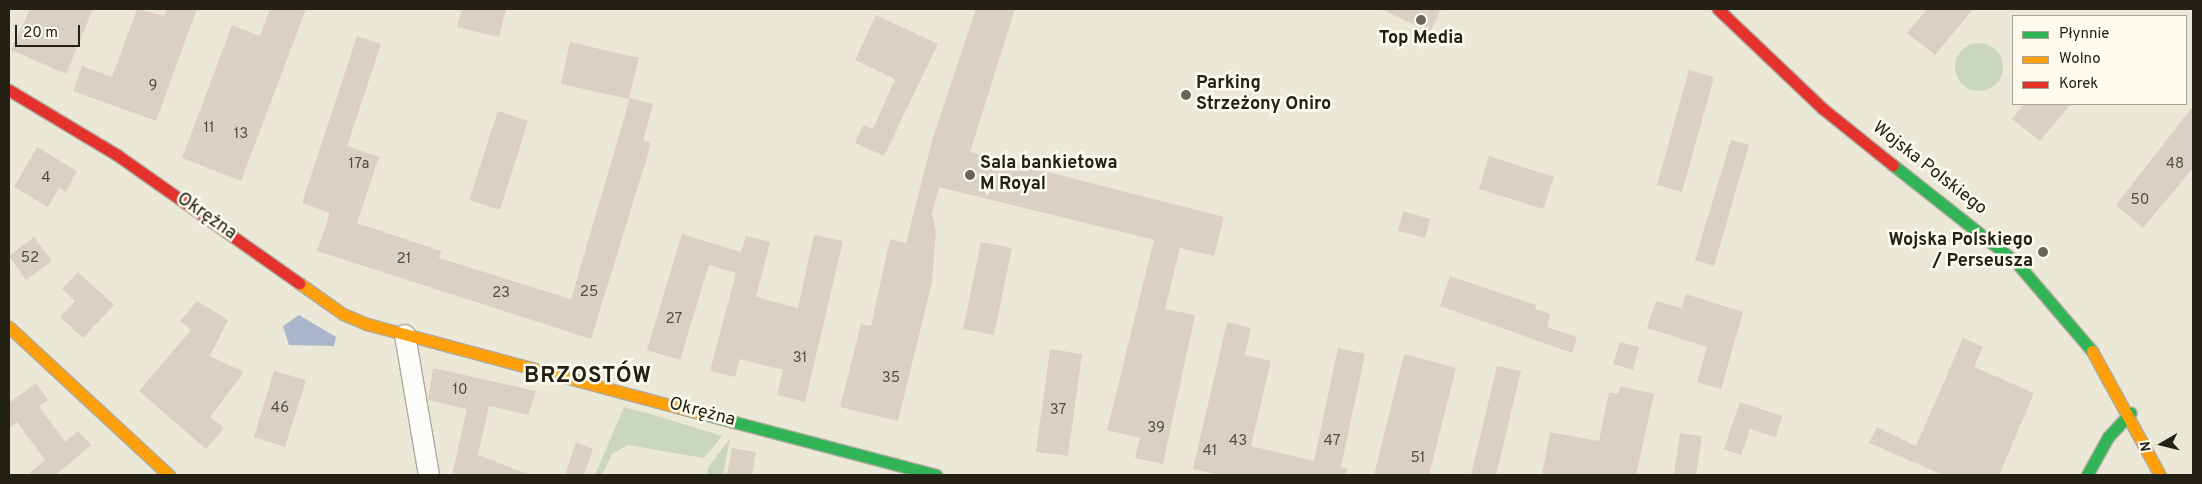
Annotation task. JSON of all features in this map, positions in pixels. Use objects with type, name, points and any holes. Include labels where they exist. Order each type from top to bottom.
[{"type":"street","name":"Wojska Polskiego","points":[[1718,9],[1822,108],[2016,262],[2072,322],[2130,413],[2160,475]]},
{"type":"street","name":"Okrężna","points":[[9,90],[117,155],[343,314],[406,335],[911,472],[936,475]]},
{"type":"street","points":[[9,327],[169,475]]},
{"type":"street","points":[[406,335],[429,475]]},
{"type":"street","points":[[2087,475],[2108,436],[2130,413]]},
{"type":"green space","points":[[1974,43],[1984,43],[1996,50],[2003,62],[2003,72],[1996,84],[1984,91],[1974,91],[1966,87],[1959,80],[1955,72],[1955,62],[1959,54],[1966,47]]},
{"type":"green space","points":[[624,407],[722,436],[704,458],[628,445],[612,454],[602,475],[595,475]]},
{"type":"green space","points":[[730,438],[723,475],[707,475],[708,468]]},
{"type":"water","points":[[299,315],[336,337],[334,346],[289,345],[283,326]]},
{"type":"building","points":[[30,9],[93,9],[66,74],[11,50]]},
{"type":"building","points":[[137,9],[164,16],[167,9],[197,9],[156,121],[73,91],[82,66],[112,77]]},
{"type":"building","points":[[270,9],[306,9],[241,181],[182,158],[232,25],[260,36]]},
{"type":"building","points":[[462,9],[506,9],[499,37],[457,27]]},
{"type":"building","points":[[976,9],[1015,9],[970,152],[1224,217],[1214,256],[1180,248],[1165,309],[1195,315],[1163,464],[1135,458],[1140,438],[1107,430],[1154,240],[939,187],[932,214],[936,231],[932,282],[898,421],[840,407],[861,324],[871,326],[890,239],[906,243],[932,141]]},
{"type":"building","name":"Top Media","points":[[1381,9],[1441,9],[1430,32]]},
{"type":"building","points":[[1927,9],[1973,9],[1935,55],[1907,33]]},
{"type":"building","points":[[876,15],[938,44],[884,156],[855,143],[863,125],[873,129],[895,79],[855,60]]},
{"type":"building","points":[[357,36],[381,44],[347,146],[379,157],[357,223],[441,251],[439,258],[571,299],[630,98],[653,104],[643,141],[650,143],[648,154],[591,339],[317,251],[330,213],[302,203]]},
{"type":"building","points":[[570,42],[639,58],[629,99],[561,84]]},
{"type":"building","points":[[1689,70],[1714,77],[1682,192],[1657,185]]},
{"type":"building","points":[[2023,105],[2070,105],[2040,141],[2012,119]]},
{"type":"building","points":[[2193,106],[2193,168],[2143,228],[2116,205]]},
{"type":"building","points":[[498,111],[528,121],[500,210],[469,200]]},
{"type":"building","points":[[1731,140],[1749,145],[1714,266],[1695,260]]},
{"type":"building","points":[[37,147],[77,171],[66,192],[59,188],[48,207],[14,187]]},
{"type":"building","points":[[1489,156],[1554,177],[1543,209],[1479,189]]},
{"type":"building","points":[[1403,211],[1430,219],[1425,238],[1398,231]]},
{"type":"building","points":[[682,234],[741,252],[746,236],[770,242],[756,297],[798,308],[814,235],[843,241],[805,402],[777,395],[783,370],[740,359],[735,377],[710,371],[736,273],[709,265],[680,360],[647,350]]},
{"type":"building","points":[[34,237],[52,261],[26,280],[9,256]]},
{"type":"building","points":[[981,242],[1012,248],[994,335],[963,329]]},
{"type":"building","points":[[78,272],[114,305],[83,338],[60,317],[75,301],[62,289]]},
{"type":"building","points":[[1450,276],[1536,305],[1535,309],[1550,314],[1547,327],[1577,337],[1572,353],[1440,306]]},
{"type":"building","points":[[1686,294],[1743,312],[1721,389],[1697,382],[1707,347],[1647,328],[1656,301],[1681,308]]},
{"type":"building","points":[[197,301],[228,320],[210,356],[244,372],[210,417],[224,428],[206,449],[139,391],[191,330],[180,321]]},
{"type":"building","points":[[1227,322],[1251,328],[1245,355],[1271,361],[1251,446],[1314,461],[1338,348],[1365,354],[1341,467],[1347,468],[1346,475],[1221,475],[1193,469]]},
{"type":"building","points":[[1963,338],[1983,347],[1974,367],[2034,393],[1999,475],[1943,475],[1869,443],[1877,427],[1916,446]]},
{"type":"building","points":[[1620,342],[1639,347],[1633,370],[1613,364]]},
{"type":"building","points":[[1050,349],[1082,354],[1068,456],[1036,452]]},
{"type":"building","points":[[1404,354],[1456,368],[1429,475],[1374,475]]},
{"type":"building","points":[[1497,366],[1521,371],[1496,475],[1471,475]]},
{"type":"building","points":[[433,368],[536,391],[528,415],[489,406],[478,455],[530,475],[452,475],[467,409],[428,400]]},
{"type":"building","points":[[274,371],[306,380],[285,447],[254,437]]},
{"type":"building","points":[[36,383],[48,400],[39,406],[65,442],[78,431],[91,445],[56,475],[27,475],[45,460],[17,422],[9,428],[9,403]]},
{"type":"building","points":[[1620,386],[1654,394],[1636,475],[1542,475],[1550,432],[1599,441],[1609,392],[1618,394]]},
{"type":"building","points":[[1740,402],[1782,416],[1776,437],[1750,429],[1741,455],[1724,449]]},
{"type":"building","points":[[1680,433],[1702,436],[1696,475],[1674,475]]},
{"type":"building","points":[[576,442],[593,449],[584,475],[565,475]]},
{"type":"building","points":[[732,448],[756,452],[752,475],[727,475]]},
{"type":"traffic: fast","points":[[1893,165],[2016,262],[2092,351]]},
{"type":"traffic: fast","points":[[700,413],[936,475]]},
{"type":"traffic: fast","points":[[2087,475],[2108,437],[2130,413]]},
{"type":"traffic: slow","points":[[299,283],[343,314],[367,324],[700,413]]},
{"type":"traffic: slow","points":[[9,327],[169,475]]},
{"type":"traffic: slow","points":[[2092,351],[2160,475]]},
{"type":"traffic: jam","points":[[1718,9],[1822,108],[1893,165]]},
{"type":"traffic: jam","points":[[9,90],[117,155],[299,283]]},
{"type":"place","name":"Top Media","points":[[1421,20]]},
{"type":"place","name":"Parking Strzeżony Oniro","points":[[1186,95]]},
{"type":"place","name":"Sala bankietowa M Royal","points":[[970,175]]},
{"type":"place","name":"Wojska Polskiego / Perseusza","points":[[2043,252]]},
{"type":"district","name":"BRZOSTÓW","points":[[588,377]]}]
